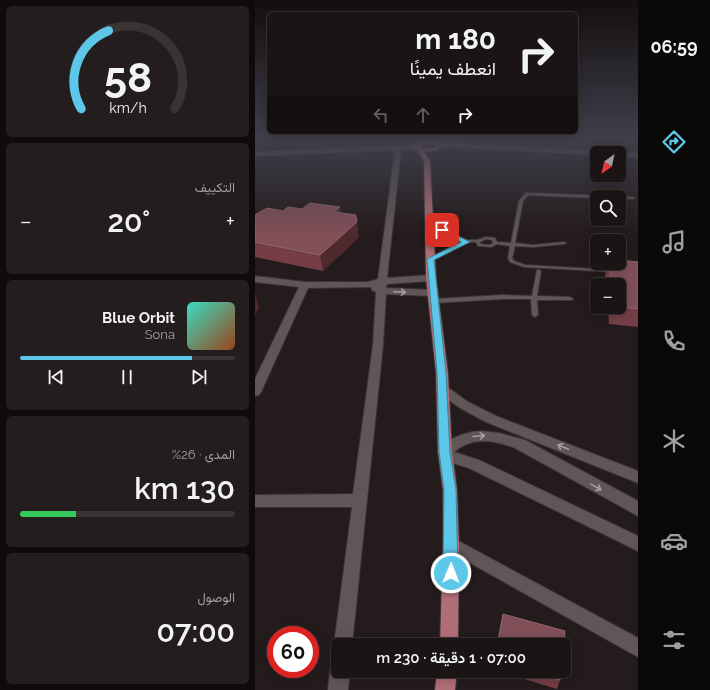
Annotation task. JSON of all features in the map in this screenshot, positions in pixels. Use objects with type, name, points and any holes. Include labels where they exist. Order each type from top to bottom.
[{"type":"main road","points":[[427,169],[431,278],[443,389],[445,454],[450,490],[451,544],[449,638]]},
{"type":"main road","points":[[445,690],[446,678]]},
{"type":"street","points":[[344,638],[378,345],[382,286],[396,169]]},
{"type":"street","points":[[382,286],[431,278]]},
{"type":"street","points":[[255,279],[305,285],[382,286],[433,297]]},
{"type":"street","points":[[255,392],[305,285]]},
{"type":"street","points":[[443,389],[477,412],[638,477]]},
{"type":"street","points":[[519,444],[525,431]]},
{"type":"street","points":[[638,509],[519,444],[501,437],[475,435],[463,438],[453,444],[445,454],[474,464],[638,544]]},
{"type":"street","points":[[255,501],[360,500]]},
{"type":"street","points":[[451,544],[638,648]]},
{"type":"street","points":[[338,690],[339,678]]},
{"type":"lane","points":[[590,196],[527,194],[521,201],[511,244],[510,258],[512,262],[525,266],[623,272]]},
{"type":"lane","points":[[626,198],[633,198]]},
{"type":"lane","points":[[429,225],[466,242]]},
{"type":"lane","points":[[431,259],[466,242],[486,238],[493,239],[496,243]]},
{"type":"lane","points":[[477,241],[483,246],[491,246],[496,243],[533,246],[564,243]]},
{"type":"lane","points":[[535,315],[534,298],[539,271]]},
{"type":"lane","points":[[433,297],[570,299]]},
{"type":"building","points":[[310,203],[340,207],[334,212],[356,215],[357,222],[320,255],[255,242],[255,215],[267,208],[283,211],[288,207],[302,209]]},
{"type":"building","points":[[626,261],[638,262],[638,309],[626,308],[626,278],[610,278],[610,270],[626,270]]},
{"type":"building","points":[[503,614],[565,631],[564,638],[498,638]]},
{"type":"route","points":[[442,230],[466,242],[431,259],[431,278],[443,389],[445,452],[450,490],[451,573]]}]
